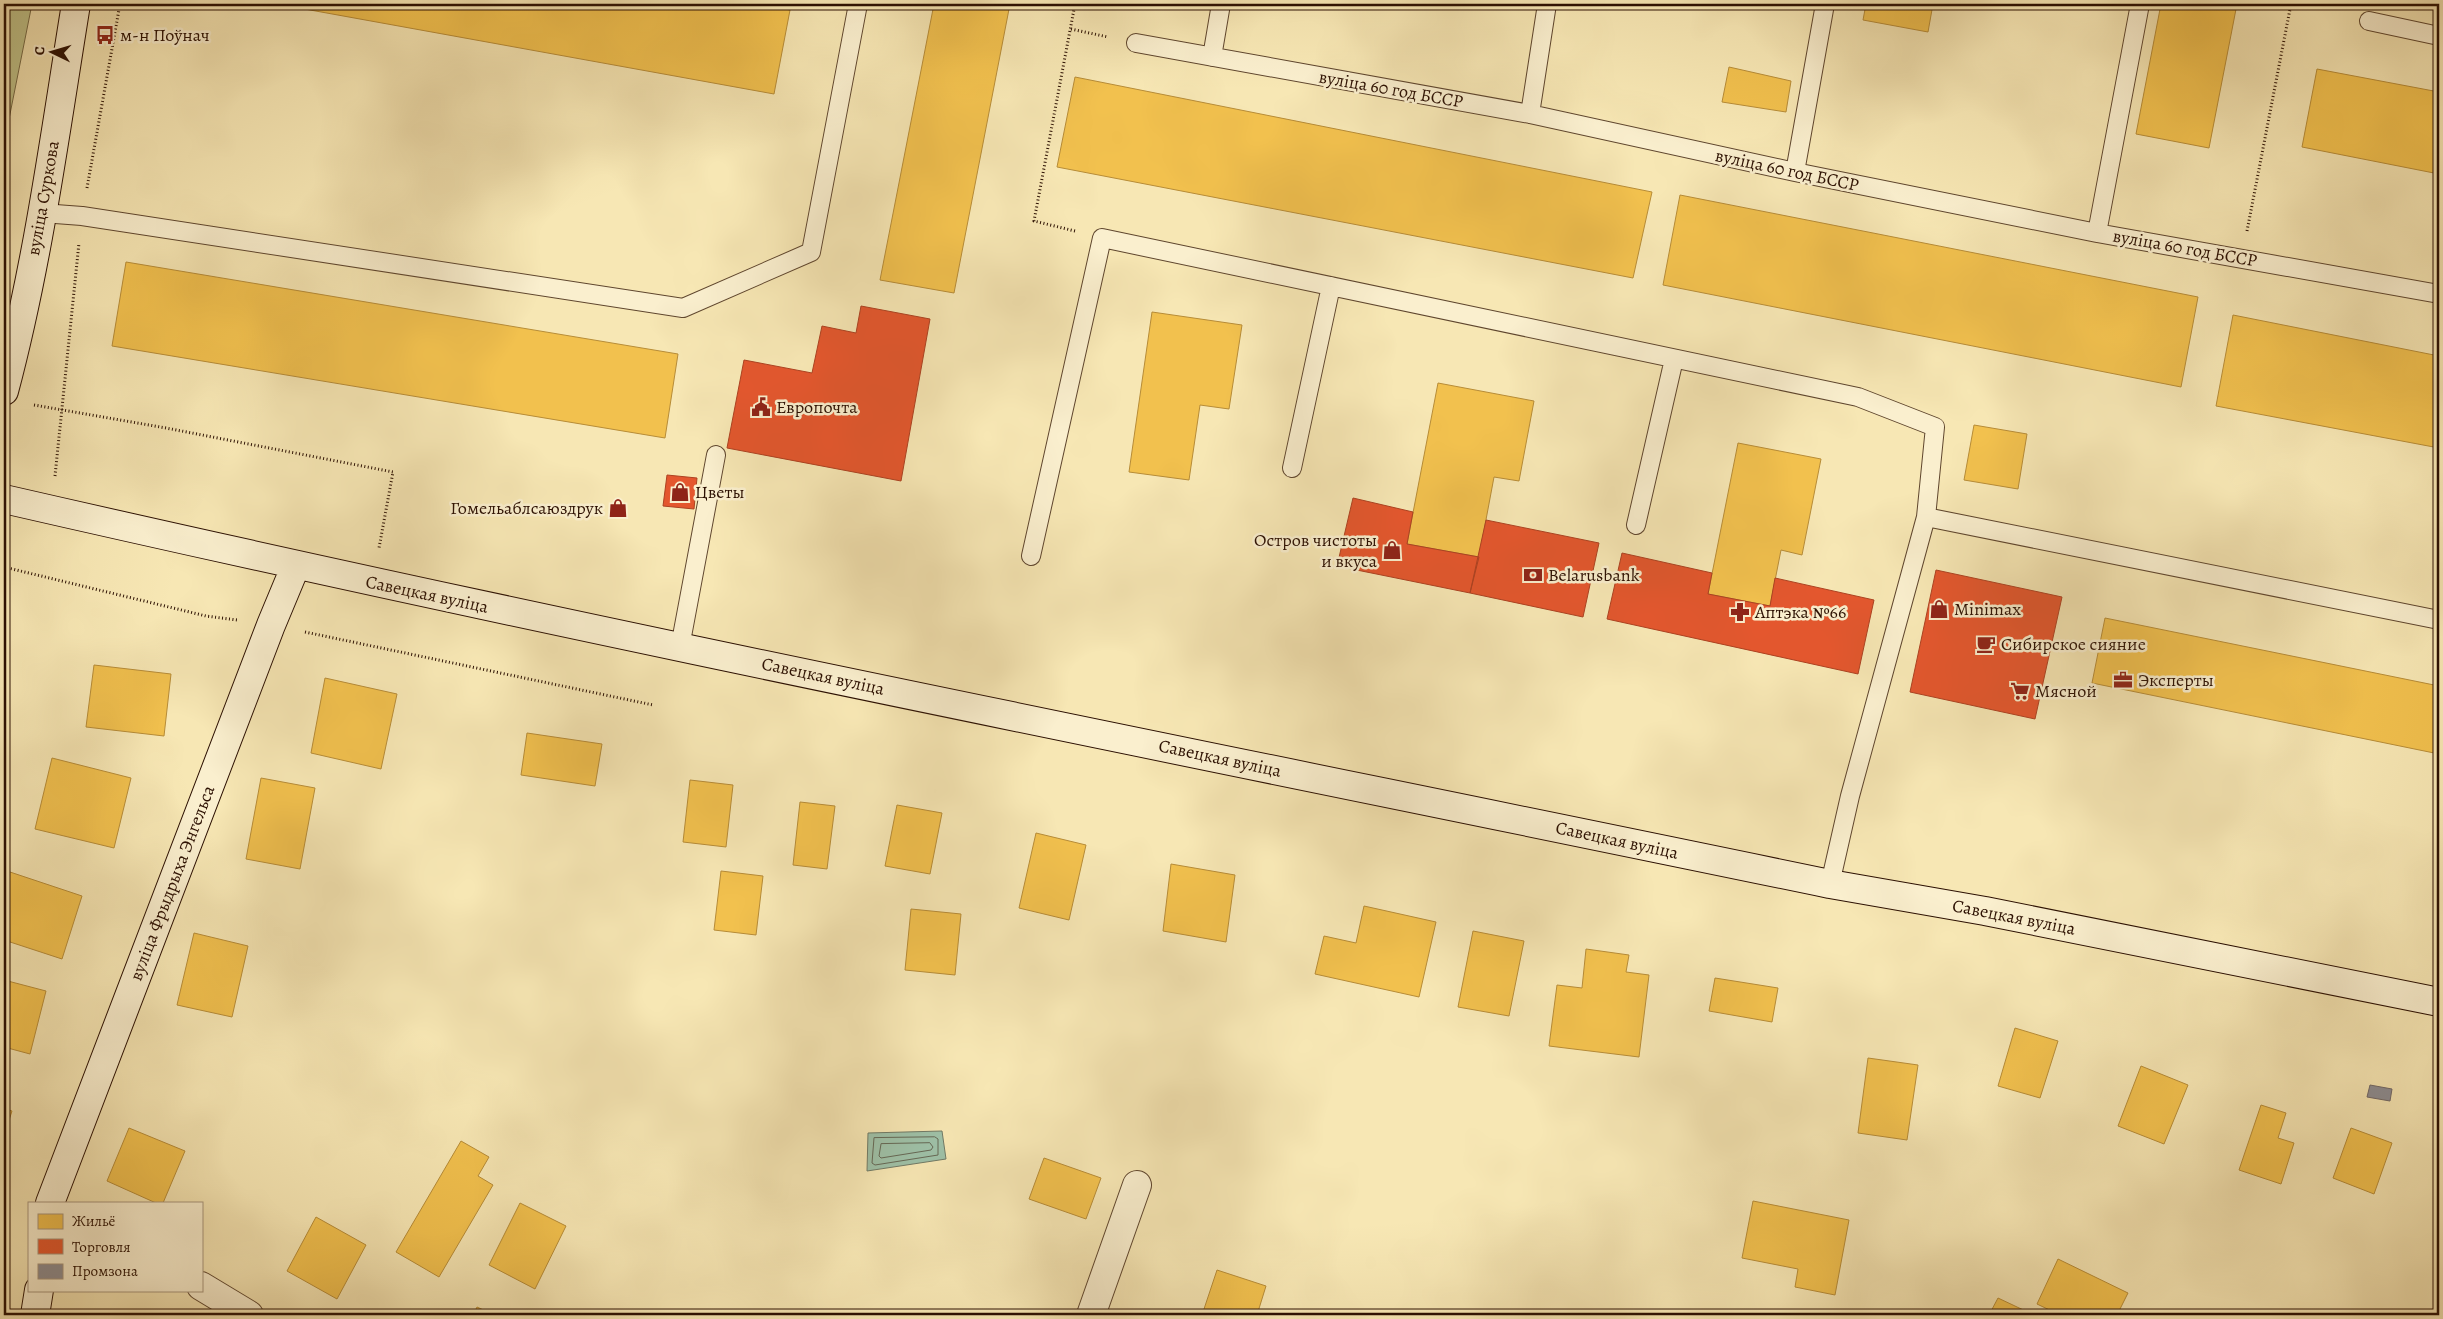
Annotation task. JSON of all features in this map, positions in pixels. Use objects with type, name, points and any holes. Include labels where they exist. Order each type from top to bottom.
[{"type":"main road","name":"вуліца Суркова","points":[[4,391],[9,349],[42,212],[76,4]]},
{"type":"main road","name":"Савецкая вуліца","points":[[4,499],[373,582],[680,647],[1830,884],[1985,911],[2439,1002]]},
{"type":"main road","name":"вуліца Фрыдрыха Энгельса","points":[[55,1200],[271,625],[296,565]]},
{"type":"main road","points":[[1091,1315],[1137,1185]]},
{"type":"main road","points":[[202,1287],[249,1315]]},
{"type":"main road","points":[[35,1315],[39,1292]]},
{"type":"lane","points":[[42,212],[82,216],[683,308],[811,252],[858,4]]},
{"type":"lane","points":[[1212,57],[1221,4]]},
{"type":"lane","points":[[1530,114],[1547,4]]},
{"type":"lane","points":[[1796,172],[1825,4]]},
{"type":"lane","points":[[2096,232],[2140,4]]},
{"type":"lane","points":[[2369,22],[2439,36]]},
{"type":"lane","name":"вуліца 60 год БССР","points":[[1136,43],[1530,114],[1796,172],[2096,232],[2439,294]]},
{"type":"lane","points":[[1031,556],[1102,238],[1858,397],[1935,427],[1926,517],[1850,796],[1830,884]]},
{"type":"lane","points":[[1292,468],[1331,286]]},
{"type":"lane","points":[[1636,525],[1674,358]]},
{"type":"lane","points":[[680,647],[716,455]]},
{"type":"lane","points":[[1926,517],[2439,620]]},
{"type":"path","points":[[52,510],[82,216],[120,4]]},
{"type":"path","points":[[1076,4],[1034,221],[1102,238]]},
{"type":"path","points":[[2241,259],[2291,4]]},
{"type":"path","points":[[1071,30],[1136,43]]},
{"type":"path","points":[[33,405],[392,472],[373,582]]},
{"type":"path","points":[[4,567],[206,616],[271,625],[653,705]]},
{"type":"shaded area","points":[[4,4],[32,4],[4,144]]},
{"type":"water","points":[[942,1131],[946,1159],[867,1171],[868,1133]]},
{"type":"building: Жильё","points":[[277,4],[755,4],[790,10],[774,94]]},
{"type":"building: Жильё","points":[[934,4],[1010,4],[954,293],[880,280]]},
{"type":"building: Жильё","points":[[1866,4],[1933,4],[1928,32],[1863,20]]},
{"type":"building: Жильё","points":[[2161,4],[2237,4],[2209,148],[2136,134]]},
{"type":"building: Жильё","points":[[1729,67],[1791,81],[1786,112],[1722,102]]},
{"type":"building: Жильё","points":[[2317,69],[2439,92],[2439,174],[2302,147]]},
{"type":"building: Жильё","points":[[1075,77],[1652,192],[1633,278],[1057,167]]},
{"type":"building: Жильё","points":[[1680,195],[2198,297],[2181,387],[1663,285]]},
{"type":"building: Жильё","points":[[126,262],[678,354],[665,438],[112,346]]},
{"type":"building: Жильё","points":[[1152,312],[1242,325],[1229,409],[1200,405],[1189,480],[1129,472]]},
{"type":"building: Жильё","points":[[2233,315],[2439,356],[2439,448],[2216,406]]},
{"type":"building: Жильё","points":[[1438,383],[1534,401],[1519,481],[1494,477],[1479,557],[1407,544]]},
{"type":"building: Жильё","points":[[1974,425],[2027,434],[2018,489],[1964,480]]},
{"type":"building: Жильё","points":[[1738,443],[1821,459],[1802,555],[1781,550],[1770,606],[1708,594]]},
{"type":"building: Жильё","points":[[2105,618],[2439,686],[2439,754],[2092,683]]},
{"type":"building: Жильё","points":[[94,665],[171,674],[164,736],[86,727]]},
{"type":"building: Жильё","points":[[325,678],[397,694],[381,769],[311,753]]},
{"type":"building: Жильё","points":[[527,733],[602,744],[595,786],[521,775]]},
{"type":"building: Жильё","points":[[52,758],[131,778],[114,848],[35,829]]},
{"type":"building: Жильё","points":[[261,778],[315,788],[300,869],[246,859]]},
{"type":"building: Жильё","points":[[690,780],[733,785],[726,847],[683,842]]},
{"type":"building: Жильё","points":[[800,802],[835,806],[827,869],[793,865]]},
{"type":"building: Жильё","points":[[897,805],[942,813],[930,874],[885,866]]},
{"type":"building: Жильё","points":[[1036,833],[1086,845],[1069,920],[1019,908]]},
{"type":"building: Жильё","points":[[1171,864],[1235,875],[1226,942],[1163,931]]},
{"type":"building: Жильё","points":[[4,870],[82,896],[62,959],[4,940]]},
{"type":"building: Жильё","points":[[721,871],[763,876],[756,935],[714,930]]},
{"type":"building: Жильё","points":[[1364,906],[1436,922],[1419,997],[1315,974],[1324,936],[1356,943]]},
{"type":"building: Жильё","points":[[911,909],[961,914],[955,975],[905,970]]},
{"type":"building: Жильё","points":[[1473,931],[1524,941],[1509,1016],[1458,1007]]},
{"type":"building: Жильё","points":[[194,933],[248,946],[232,1017],[177,1005]]},
{"type":"building: Жильё","points":[[1586,949],[1629,955],[1626,972],[1649,975],[1639,1057],[1549,1046],[1557,985],[1582,988]]},
{"type":"building: Жильё","points":[[1715,978],[1778,988],[1772,1022],[1709,1011]]},
{"type":"building: Жильё","points":[[4,980],[46,991],[30,1054],[4,1047]]},
{"type":"building: Жильё","points":[[2015,1028],[2058,1041],[2040,1098],[1998,1086]]},
{"type":"building: Жильё","points":[[1868,1058],[1918,1065],[1907,1140],[1858,1133]]},
{"type":"building: Жильё","points":[[2141,1066],[2188,1085],[2164,1144],[2118,1126]]},
{"type":"building: Жильё","points":[[2261,1105],[2286,1113],[2278,1138],[2294,1143],[2281,1184],[2239,1170]]},
{"type":"building: Жильё","points":[[4,1108],[12,1111],[4,1136]]},
{"type":"building: Жильё","points":[[129,1128],[185,1151],[163,1202],[154,1202],[107,1181]]},
{"type":"building: Жильё","points":[[2351,1128],[2392,1143],[2374,1194],[2333,1178]]},
{"type":"building: Жильё","points":[[461,1141],[489,1157],[478,1176],[493,1185],[439,1277],[396,1252]]},
{"type":"building: Жильё","points":[[1044,1158],[1101,1178],[1086,1219],[1029,1199]]},
{"type":"building: Жильё","points":[[1753,1201],[1849,1220],[1835,1295],[1795,1287],[1798,1269],[1742,1258]]},
{"type":"building: Жильё","points":[[520,1203],[566,1226],[535,1289],[489,1265]]},
{"type":"building: Жильё","points":[[316,1217],[366,1245],[337,1299],[287,1271]]},
{"type":"building: Жильё","points":[[2058,1259],[2128,1293],[2117,1315],[2060,1315],[2037,1304]]},
{"type":"building: Жильё","points":[[1217,1270],[1266,1286],[1257,1315],[1202,1315]]},
{"type":"building: Жильё","points":[[1998,1298],[2034,1315],[1989,1315]]},
{"type":"building: Жильё","points":[[477,1307],[494,1315],[473,1315]]},
{"type":"building: Торговля","points":[[861,306],[930,319],[901,481],[727,448],[744,360],[812,373],[822,326],[856,333]]},
{"type":"building: Торговля","name":"Цветы","points":[[667,475],[697,478],[694,509],[663,506]]},
{"type":"building: Торговля","name":"Остров чистоты и вкуса","points":[[1353,498],[1413,512],[1407,544],[1479,557],[1470,593],[1337,566]]},
{"type":"building: Торговля","name":"Belarusbank","points":[[1486,520],[1599,543],[1583,617],[1470,593]]},
{"type":"building: Торговля","name":"Аптэка №66","points":[[1622,553],[1712,573],[1708,594],[1770,606],[1775,578],[1874,600],[1858,674],[1607,619]]},
{"type":"building: Торговля","name":"Сибирское сияние","points":[[1936,570],[2062,597],[2035,719],[1910,692]]},
{"type":"building: Промзона","points":[[2370,1085],[2392,1089],[2390,1101],[2367,1097]]},
{"type":"place","name":"м-н Поўнач","points":[[105,35]]},
{"type":"place","name":"Европочта","points":[[761,407]]},
{"type":"place","name":"Цветы","points":[[680,492]]},
{"type":"place","name":"Гомельаблсаюздрук","points":[[618,508]]},
{"type":"place","name":"Остров чистоты и вкуса","points":[[1392,550]]},
{"type":"place","name":"Belarusbank","points":[[1533,575]]},
{"type":"place","name":"Minimax","points":[[1939,609]]},
{"type":"place","name":"Аптэка №66","points":[[1740,612]]},
{"type":"place","name":"Сибирское сияние","points":[[1986,644]]},
{"type":"place","name":"Эксперты","points":[[2123,680]]},
{"type":"place","name":"Мясной","points":[[2020,691]]}]
